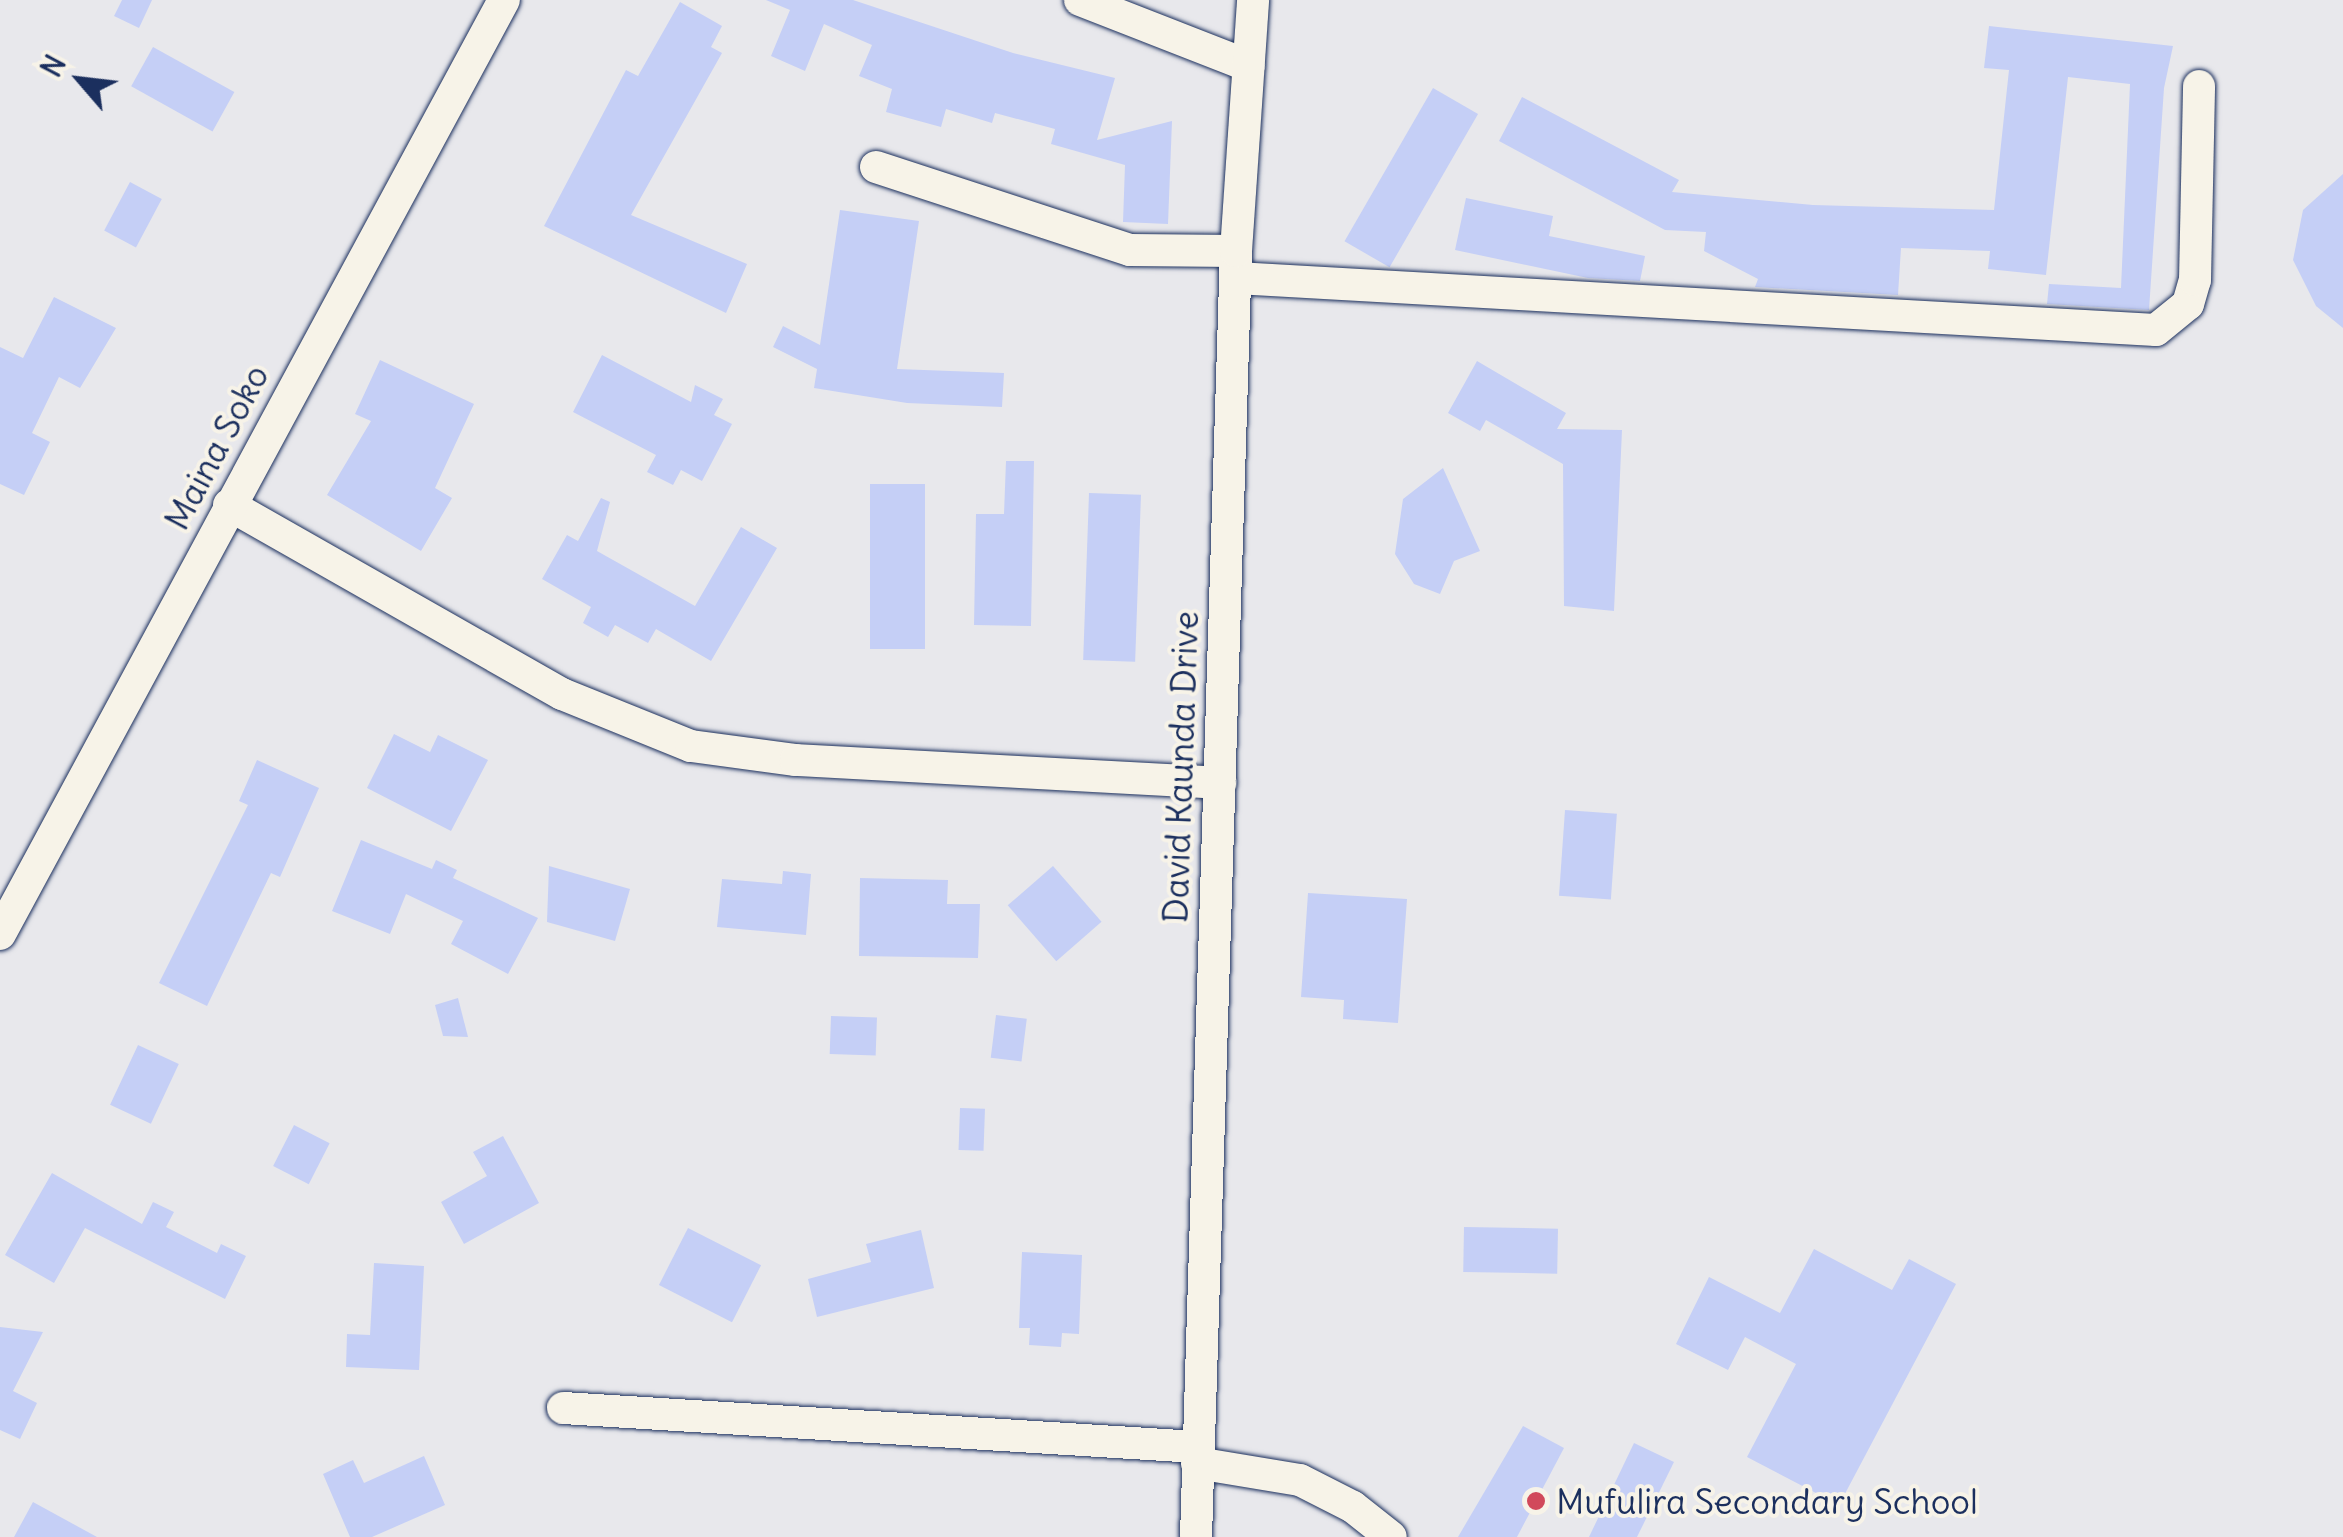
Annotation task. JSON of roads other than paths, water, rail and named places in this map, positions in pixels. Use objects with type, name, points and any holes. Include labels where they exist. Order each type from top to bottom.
[{"type":"street","name":"Maina Soko","points":[[0,934],[504,0]]},
{"type":"street","points":[[1080,0],[1248,66]]},
{"type":"street","name":"David Kaunda Drive","points":[[1196,1537],[1236,265],[1253,0]]},
{"type":"street","points":[[876,167],[1130,250],[1236,265],[2156,330],[2174,322],[2195,280],[2199,86]]},
{"type":"street","points":[[229,505],[562,694],[690,746],[796,760],[1220,783]]},
{"type":"street","points":[[563,1408],[1197,1455],[1300,1480],[1354,1507],[1391,1537]]},
{"type":"place","name":"Mufulira Secondary School","points":[[1536,1501]]}]
